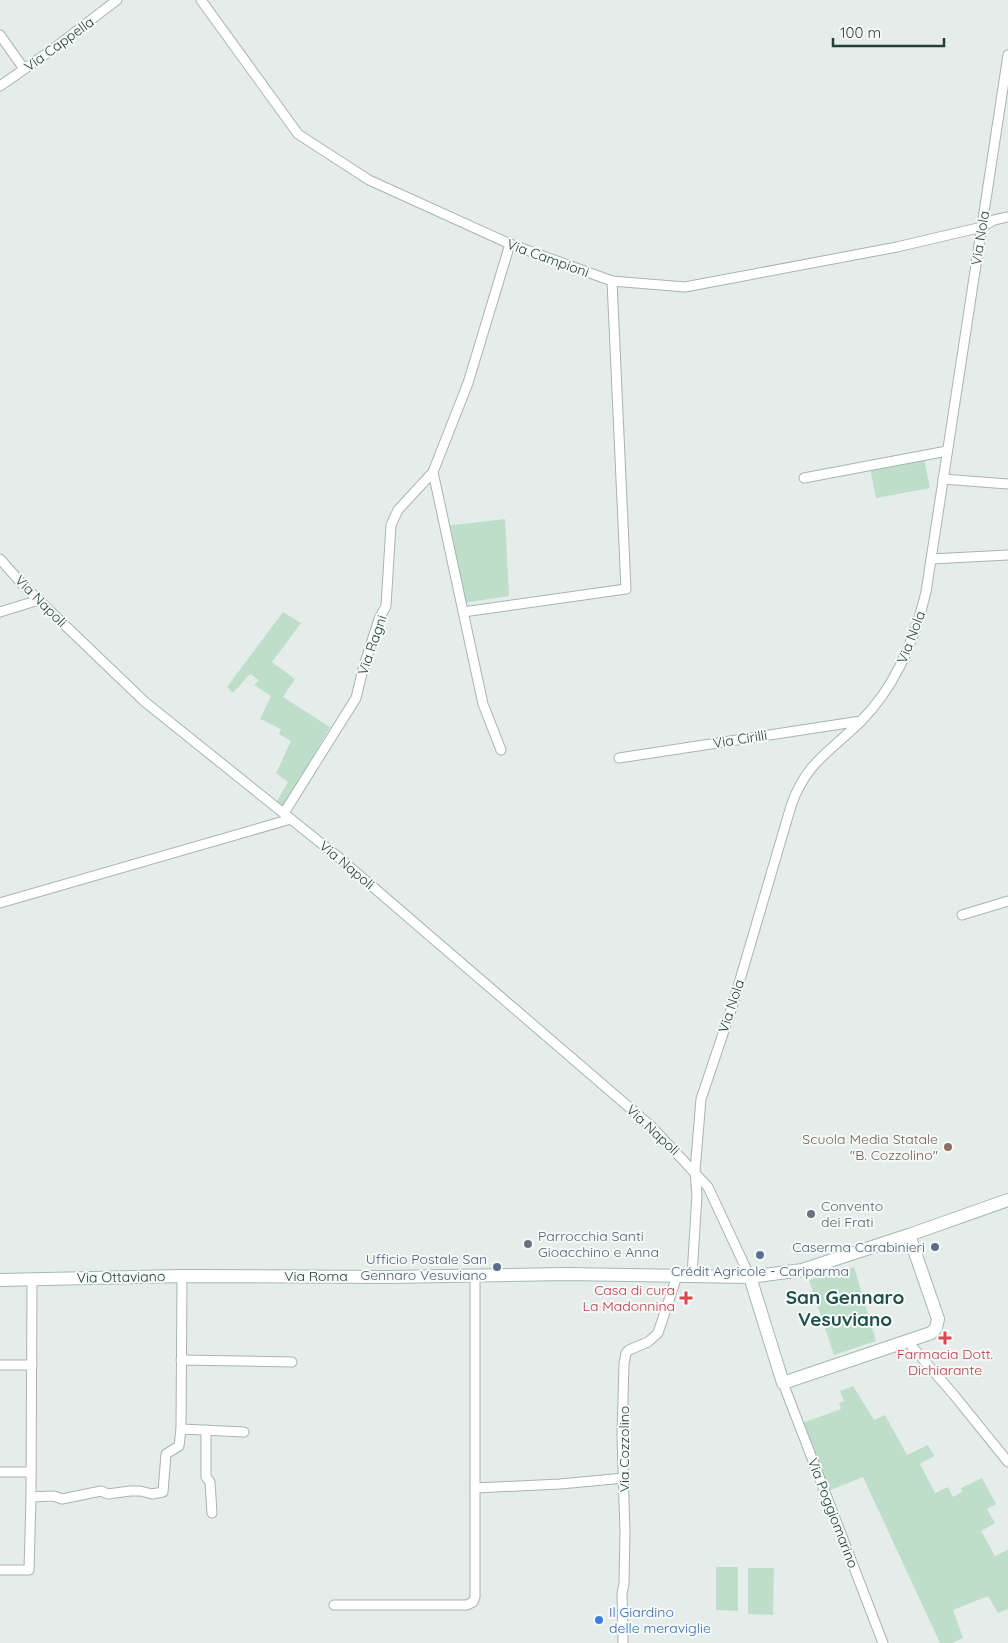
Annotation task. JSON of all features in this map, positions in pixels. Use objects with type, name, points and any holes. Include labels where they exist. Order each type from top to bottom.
[{"type":"main road","name":"Via Roma","points":[[243,1276],[750,1277],[802,1270],[1008,1200]]},
{"type":"main road","points":[[750,1277],[782,1383],[908,1342],[931,1333],[936,1328],[938,1319],[909,1235]]},
{"type":"main road","name":"Via Ottaviano","points":[[0,1280],[243,1276]]},
{"type":"street","name":"Via Cappella","points":[[0,86],[117,0]]},
{"type":"street","name":"Via Campioni","points":[[201,0],[298,134],[369,180],[510,244],[612,282],[685,287],[897,247],[982,227],[994,220],[1008,216]]},
{"type":"street","points":[[0,35],[24,69]]},
{"type":"street","name":"Via Nola","points":[[692,1276],[697,1195],[695,1171],[701,1099],[732,1007],[796,793],[802,780],[813,766],[862,721],[891,682],[914,637],[921,615],[1008,56]]},
{"type":"street","name":"Via Ragni","points":[[287,816],[356,698],[379,619],[386,606],[391,525],[398,510],[433,472],[468,383],[510,244]]},
{"type":"street","points":[[463,612],[626,589],[612,282]]},
{"type":"street","points":[[804,478],[947,451]]},
{"type":"street","points":[[433,472],[483,704],[501,750]]},
{"type":"street","points":[[943,479],[1008,484]]},
{"type":"street","points":[[931,559],[1008,555]]},
{"type":"street","name":"Via Napoli","points":[[0,559],[23,585],[145,702],[337,856],[652,1127],[708,1186],[750,1277]]},
{"type":"street","points":[[0,612],[39,600]]},
{"type":"street","name":"Via Cirilli","points":[[619,758],[862,721]]},
{"type":"street","points":[[0,903],[287,816]]},
{"type":"street","points":[[962,915],[1008,901]]},
{"type":"street","points":[[334,1605],[467,1606],[473,1602],[475,1597],[475,1275]]},
{"type":"street","points":[[31,1497],[54,1496],[62,1499],[101,1491],[108,1494],[130,1491],[152,1494],[163,1492],[166,1454],[179,1446],[181,1429],[182,1276]]},
{"type":"street","name":"Via Cozzolino","points":[[623,1643],[624,1478],[622,1435],[624,1364],[626,1353],[629,1350],[648,1342],[658,1333],[677,1276]]},
{"type":"street","points":[[0,1570],[29,1570],[32,1279]]},
{"type":"street","points":[[908,1342],[1008,1462]]},
{"type":"street","points":[[181,1360],[292,1362]]},
{"type":"street","points":[[0,1365],[32,1365]]},
{"type":"street","name":"Via Poggiomarino","points":[[782,1383],[883,1643]]},
{"type":"street","points":[[181,1429],[244,1432]]},
{"type":"street","points":[[206,1430],[206,1477],[210,1482],[212,1513]]},
{"type":"street","points":[[0,1472],[31,1472]]},
{"type":"street","points":[[475,1488],[560,1484],[624,1478]]},
{"type":"green space","points":[[924,458],[930,488],[876,498],[870,468]]},
{"type":"green space","points":[[505,519],[509,596],[463,603],[446,526]]},
{"type":"green space","points":[[283,612],[301,623],[272,662],[295,679],[283,697],[330,727],[283,809],[276,803],[288,782],[276,773],[291,741],[279,734],[281,729],[260,719],[271,696],[254,685],[259,680],[250,674],[233,693],[227,687]]},
{"type":"green space","points":[[854,1267],[876,1341],[834,1355],[809,1280]]},
{"type":"green space","points":[[853,1386],[874,1420],[885,1415],[907,1455],[928,1445],[934,1456],[920,1464],[935,1493],[948,1487],[953,1497],[962,1492],[961,1488],[982,1478],[996,1504],[987,1509],[995,1523],[981,1531],[995,1556],[1008,1550],[1008,1609],[998,1613],[988,1596],[953,1610],[963,1638],[952,1643],[940,1643],[863,1477],[828,1491],[802,1423],[841,1409],[839,1403],[844,1401],[840,1391]]},
{"type":"green space","points":[[716,1567],[738,1567],[738,1611],[716,1610]]},
{"type":"green space","points":[[748,1568],[774,1568],[773,1615],[748,1614]]},
{"type":"place","name":"Scuola Media Statale \"B. Cozzolino\"","points":[[948,1147]]},
{"type":"place","name":"Convento dei Frati","points":[[811,1214]]},
{"type":"place","name":"Parrocchia Santi Gioacchino e Anna","points":[[528,1244]]},
{"type":"place","name":"Caserma Carabinieri","points":[[935,1247]]},
{"type":"place","name":"Crédit Agricole - Cariparma","points":[[760,1255]]},
{"type":"place","name":"Ufficio Postale San Gennaro Vesuviano","points":[[497,1267]]},
{"type":"place","name":"Casa di cura La Madonnina","points":[[686,1298]]},
{"type":"place","name":"Farmacia Dott. Dichiarante","points":[[945,1338]]},
{"type":"place","name":"Il Giardino delle meraviglie","points":[[599,1620]]},
{"type":"district","name":"San Gennaro Vesuviano","points":[[845,1308]]}]
